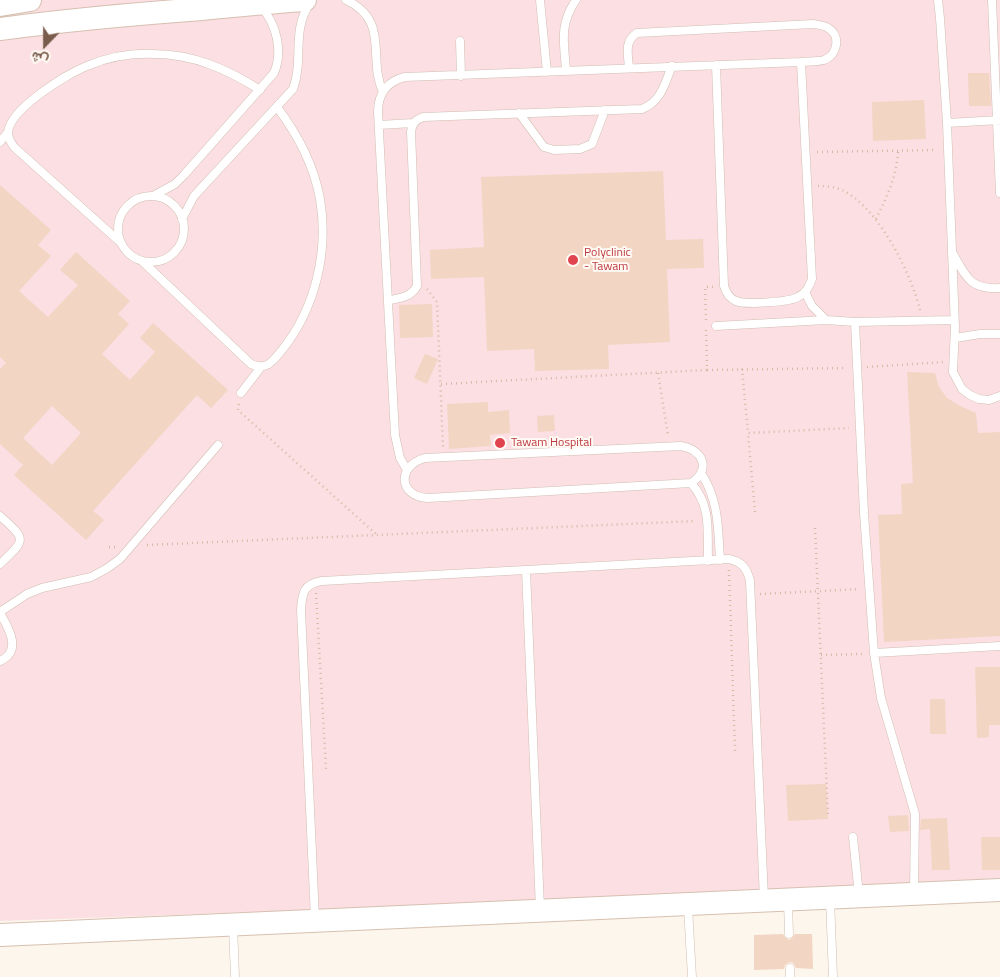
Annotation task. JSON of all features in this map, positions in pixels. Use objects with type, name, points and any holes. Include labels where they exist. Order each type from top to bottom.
[{"type":"street","points":[[0,6],[30,0]]},
{"type":"street","points":[[0,29],[69,20],[256,2],[304,0]]},
{"type":"street","points":[[0,935],[233,923],[1000,890]]},
{"type":"lane","points":[[182,219],[194,196],[293,89],[297,79],[299,30],[306,9],[312,0]]},
{"type":"lane","points":[[346,0],[360,8],[372,25],[377,44],[378,77],[382,92]]},
{"type":"lane","points":[[540,0],[547,72]]},
{"type":"lane","points":[[566,70],[564,25],[566,16],[576,0]]},
{"type":"lane","points":[[938,0],[947,123],[955,338],[953,372],[956,381],[970,396],[989,400],[1000,396]]},
{"type":"lane","points":[[992,0],[999,120],[1000,193]]},
{"type":"lane","points":[[153,196],[175,184],[184,175],[260,90],[278,65],[274,29],[264,10],[256,2]]},
{"type":"lane","points":[[407,470],[400,458],[395,435],[390,300],[378,105],[382,92],[392,82],[405,78],[824,60],[831,56],[836,49],[837,40],[829,28],[813,24],[638,33],[632,36],[629,42],[629,68]]},
{"type":"lane","points":[[460,41],[461,76]]},
{"type":"lane","points":[[0,142],[15,119],[30,102],[48,88],[67,75],[109,59],[131,55],[176,55],[220,67],[260,90]]},
{"type":"lane","points":[[716,65],[724,286],[729,297],[745,302],[795,299],[805,292],[812,279],[800,62]]},
{"type":"lane","points":[[379,125],[413,123],[423,117],[642,109],[649,106],[660,96],[672,66]]},
{"type":"lane","points":[[241,393],[262,367],[271,364],[286,346],[300,324],[318,276],[322,251],[323,226],[315,175],[293,128],[277,107]]},
{"type":"lane","points":[[519,113],[544,147],[554,150],[580,149],[592,144],[605,110]]},
{"type":"lane","points":[[947,123],[999,120]]},
{"type":"lane","points":[[390,300],[408,296],[414,292],[418,279],[411,132],[413,123]]},
{"type":"lane","points":[[8,132],[14,147],[120,242],[125,250],[133,257],[142,261],[252,364],[262,367]]},
{"type":"lane","points":[[120,242],[119,220],[124,210],[132,202],[141,197],[153,196],[171,203],[178,210],[182,219],[184,231],[181,242],[175,252],[165,259],[154,262],[142,261]]},
{"type":"lane","points":[[952,250],[972,283],[987,289],[1000,288]]},
{"type":"lane","points":[[805,292],[812,306],[826,320]]},
{"type":"lane","points":[[716,326],[826,320],[923,322],[954,320]]},
{"type":"lane","points":[[855,322],[868,589],[874,653],[884,709],[915,814],[914,894]]},
{"type":"lane","points":[[955,338],[980,334],[1000,334]]},
{"type":"lane","points":[[0,661],[10,653],[13,643],[11,633],[0,612],[27,594],[42,588],[91,577],[120,559],[218,445]]},
{"type":"lane","points":[[670,447],[691,448],[699,454],[703,463],[701,473],[691,483],[420,497],[412,493],[407,486],[405,478],[407,470],[414,461],[425,458],[444,458],[670,447]]},
{"type":"lane","points":[[701,473],[713,496],[724,560]]},
{"type":"lane","points":[[691,483],[698,490],[703,500],[707,520],[708,561]]},
{"type":"lane","points":[[0,516],[20,535],[21,541],[0,564]]},
{"type":"lane","points":[[314,920],[301,610],[305,589],[309,584],[315,582],[724,560],[742,564],[748,572],[751,594],[764,901]]},
{"type":"lane","points":[[526,570],[540,911]]},
{"type":"lane","points":[[874,653],[1000,646]]},
{"type":"lane","points":[[853,837],[859,897]]},
{"type":"lane","points":[[830,898],[833,977]]},
{"type":"lane","points":[[788,899],[789,934]]},
{"type":"lane","points":[[688,903],[692,977]]},
{"type":"lane","points":[[233,923],[235,977]]},
{"type":"lane","points":[[790,968],[790,977]]},
{"type":"path","points":[[806,152],[948,150]]},
{"type":"path","points":[[876,219],[893,182],[898,151]]},
{"type":"path","points":[[807,187],[832,187],[842,190],[851,195],[876,219],[893,246],[915,290],[923,322]]},
{"type":"path","points":[[418,279],[437,302],[444,458]]},
{"type":"path","points":[[707,370],[705,287],[724,286]]},
{"type":"path","points":[[441,384],[707,370],[857,368],[953,362]]},
{"type":"path","points":[[742,369],[755,512]]},
{"type":"path","points":[[658,373],[670,447]]},
{"type":"path","points":[[238,410],[377,535]]},
{"type":"path","points":[[748,432],[860,427]]},
{"type":"path","points":[[109,547],[707,520]]},
{"type":"path","points":[[815,528],[828,816]]},
{"type":"path","points":[[724,560],[735,751]]},
{"type":"path","points":[[315,582],[326,769]]},
{"type":"path","points":[[751,594],[868,589]]},
{"type":"path","points":[[821,655],[874,653]]},
{"type":"shaded area","name":"Tawam Hospital","points":[[0,0],[1000,0],[1000,886],[0,921]]},
{"type":"building","points":[[968,73],[989,73],[991,106],[969,106]]},
{"type":"building","points":[[924,100],[926,139],[873,141],[872,102]]},
{"type":"building","points":[[663,171],[666,240],[703,239],[704,268],[667,269],[670,342],[608,345],[609,369],[535,371],[534,349],[487,351],[484,277],[431,279],[430,250],[484,247],[481,177]]},
{"type":"building","points":[[0,185],[51,230],[38,245],[51,256],[19,291],[48,317],[78,285],[60,270],[76,252],[130,301],[118,314],[129,324],[102,354],[130,380],[155,352],[140,338],[153,323],[228,390],[211,408],[197,395],[93,511],[104,520],[86,540],[14,475],[23,465],[0,444],[0,369],[6,363],[0,357]],"holes":[[[52,406],[81,433],[52,465],[23,438]]]},
{"type":"building","points":[[432,304],[433,337],[400,338],[399,305]]},
{"type":"building","points":[[425,354],[438,359],[427,384],[414,378]]},
{"type":"building","points":[[907,372],[935,373],[939,387],[947,398],[976,413],[978,433],[1000,432],[1000,636],[884,642],[878,515],[902,514],[901,484],[913,483]]},
{"type":"building","points":[[488,402],[488,412],[509,410],[510,433],[490,435],[491,446],[449,449],[447,404]]},
{"type":"building","points":[[554,415],[555,431],[538,432],[537,416]]},
{"type":"building","points":[[975,667],[1000,667],[1000,725],[989,725],[989,737],[977,738]]},
{"type":"building","points":[[930,699],[945,699],[946,734],[930,734]]},
{"type":"building","points":[[826,784],[828,819],[788,821],[786,785]]},
{"type":"building","points":[[908,815],[909,831],[890,832],[888,816]]},
{"type":"building","points":[[947,818],[950,870],[932,870],[930,829],[920,830],[921,819]]},
{"type":"building","points":[[981,837],[1000,837],[1000,870],[982,870]]},
{"type":"building","points":[[783,934],[789,940],[795,934],[812,934],[813,969],[796,968],[790,962],[785,965],[784,969],[754,970],[754,935]]},
{"type":"place","name":"Polyclinic - Tawam","points":[[573,260]]},
{"type":"place","name":"Tawam Hospital","points":[[500,443]]}]
